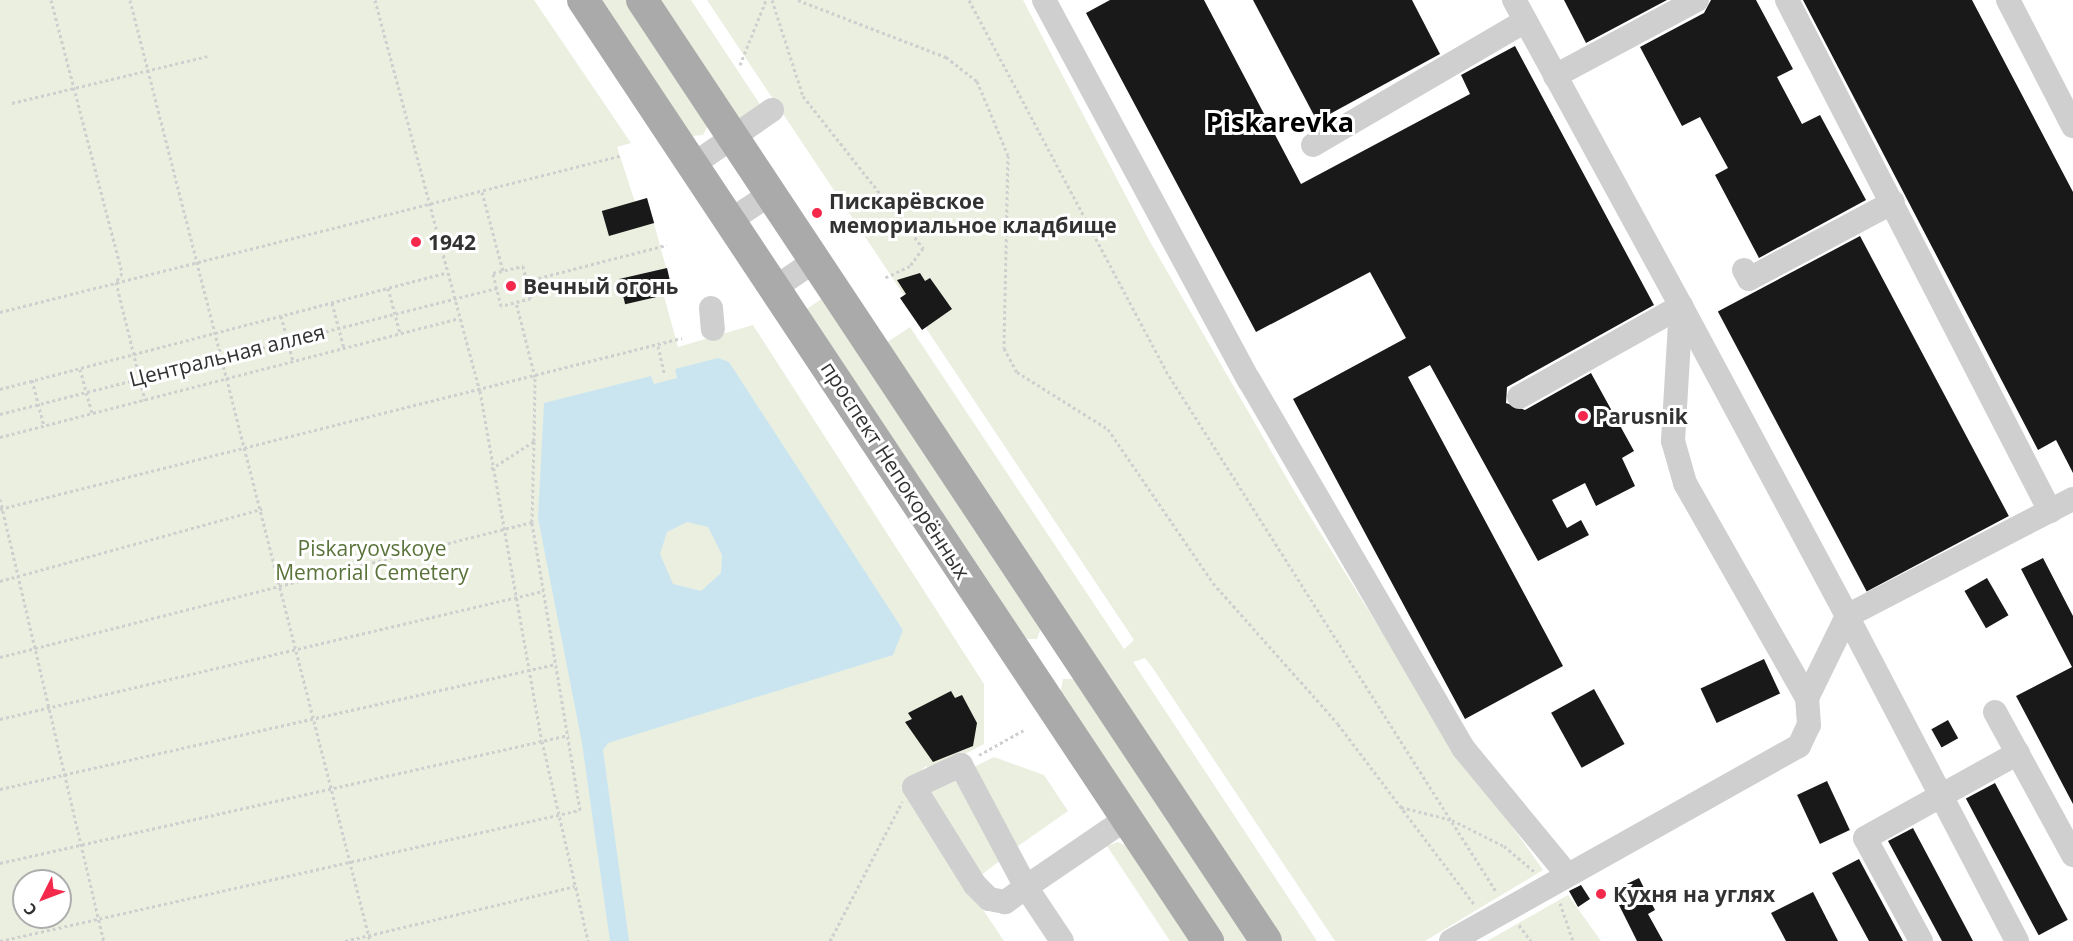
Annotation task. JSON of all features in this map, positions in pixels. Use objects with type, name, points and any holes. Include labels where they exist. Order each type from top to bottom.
[{"type":"main road","name":"проспект Непокорённых","points":[[583,0],[776,287],[1208,941]]},
{"type":"main road","points":[[642,0],[1266,941]]},
{"type":"main road","points":[[1029,673],[1070,645]]},
{"type":"street","points":[[1044,0],[1249,380],[1463,747],[1558,879]]},
{"type":"street","points":[[1514,0],[1681,306],[2017,941]]},
{"type":"street","points":[[1555,75],[1697,0]]},
{"type":"street","points":[[1787,0],[1893,202],[2050,511]]},
{"type":"street","points":[[2008,0],[2073,126]]},
{"type":"street","points":[[1312,145],[1525,21]]},
{"type":"street","points":[[694,164],[772,110]]},
{"type":"street","points":[[731,220],[772,193]]},
{"type":"street","points":[[1744,270],[1749,279],[1893,202]]},
{"type":"street","points":[[776,287],[816,260]]},
{"type":"street","points":[[1519,397],[1681,306]]},
{"type":"street","points":[[1451,941],[1799,746],[1809,724],[1807,698],[1685,483],[1673,441],[1681,306]]},
{"type":"street","points":[[1807,698],[1846,616],[2073,499]]},
{"type":"street","points":[[1995,712],[2073,855]]},
{"type":"street","points":[[1921,941],[1865,838],[2018,753]]},
{"type":"street","points":[[1062,941],[1026,887],[961,765],[914,788],[989,899],[1005,902],[1026,887],[1127,818]]},
{"type":"path","points":[[51,0],[122,273],[116,282],[145,400]]},
{"type":"path","points":[[130,0],[315,717],[370,941]]},
{"type":"path","points":[[375,0],[425,203],[480,391],[513,597],[542,741],[588,941]]},
{"type":"path","points":[[740,65],[766,0]]},
{"type":"path","points":[[772,0],[803,96],[923,248],[910,266],[884,278]]},
{"type":"path","points":[[798,0],[946,57],[977,81],[1008,154],[1004,348],[1017,372],[1108,429],[1213,584],[1338,724],[1487,921]]},
{"type":"path","points":[[969,0],[1166,371],[1508,909],[1531,941]]},
{"type":"path","points":[[12,103],[208,56]]},
{"type":"path","points":[[0,312],[425,203],[624,155]]},
{"type":"path","points":[[482,191],[503,271]]},
{"type":"path","points":[[527,281],[666,246]]},
{"type":"path","points":[[523,266],[531,298],[501,306],[493,273],[503,271],[523,266]]},
{"type":"path","points":[[0,389],[446,273]]},
{"type":"path","points":[[388,288],[400,333]]},
{"type":"path","name":"Центральная аллея","points":[[0,414],[338,326],[497,288]]},
{"type":"path","points":[[0,941],[580,810],[570,735],[532,522],[535,377],[516,302]]},
{"type":"path","points":[[332,303],[344,348]]},
{"type":"path","points":[[281,316],[293,361]]},
{"type":"path","points":[[0,437],[459,318]]},
{"type":"path","points":[[1,509],[245,446],[480,391],[682,338]]},
{"type":"path","points":[[658,346],[664,373]]},
{"type":"path","points":[[80,368],[92,413]]},
{"type":"path","points":[[32,380],[44,426]]},
{"type":"path","points":[[491,469],[534,441]]},
{"type":"path","points":[[0,499],[104,941]]},
{"type":"path","points":[[0,581],[261,509]]},
{"type":"path","points":[[0,657],[532,522]]},
{"type":"path","points":[[0,719],[298,651],[543,591]]},
{"type":"path","points":[[0,789],[64,772],[556,664]]},
{"type":"path","points":[[961,765],[1024,730]]},
{"type":"path","points":[[0,863],[570,735]]},
{"type":"path","points":[[830,941],[893,811],[914,788]]},
{"type":"path","points":[[1400,807],[1452,820],[1504,846],[1558,879],[1573,941]]},
{"type":"path","points":[[345,941],[575,886]]},
{"type":"green space","name":"Piskaryovskoye Memorial Cemetery","points":[[0,0],[534,0],[631,143],[617,147],[635,202],[647,198],[673,293],[664,296],[678,347],[753,325],[984,684],[984,744],[930,772],[926,766],[901,788],[1004,941],[0,941]]},
{"type":"green space","points":[[598,0],[627,0],[708,125],[703,135],[692,136]]},
{"type":"green space","points":[[659,0],[691,0],[763,109],[741,125]]},
{"type":"green space","points":[[707,0],[1023,0],[1149,240],[1293,489],[1438,722],[1543,870],[1425,941],[1335,941],[1152,667],[1145,658],[1133,662],[1317,941],[1282,941],[886,343],[910,327],[1124,649],[1134,640]]},
{"type":"green space","points":[[823,298],[1041,628],[1037,639],[1025,639],[805,310]]},
{"type":"green space","points":[[1063,679],[1075,679],[1249,941],[1224,941],[1060,694]]},
{"type":"green space","points":[[994,757],[1044,775],[1068,811],[1011,851],[968,770]]},
{"type":"green space","points":[[955,773],[1002,859],[976,879],[925,799],[929,786]]},
{"type":"green space","points":[[1118,842],[1127,846],[1190,941],[1170,941],[1107,846]]},
{"type":"green space","points":[[1568,895],[1601,941],[1487,941]]},
{"type":"water","points":[[718,358],[729,362],[903,630],[893,655],[608,743],[603,750],[629,941],[610,941],[582,743],[538,518],[544,403],[651,376],[654,384],[677,378],[675,369]],"holes":[[[687,522],[708,527],[722,555],[721,573],[701,591],[673,584],[660,554],[667,532]]]},
{"type":"building","points":[[1110,0],[1204,0],[1301,184],[1470,94],[1461,75],[1515,46],[1654,305],[1507,387],[1506,403],[1525,410],[1591,373],[1634,451],[1622,458],[1635,486],[1596,506],[1585,483],[1552,500],[1567,528],[1581,520],[1589,535],[1538,561],[1430,365],[1408,377],[1563,666],[1465,719],[1293,399],[1406,338],[1370,272],[1256,332],[1086,13]]},
{"type":"building","points":[[1253,0],[1412,0],[1440,54],[1317,121]]},
{"type":"building","points":[[1564,0],[1667,0],[1586,43]]},
{"type":"building","points":[[1711,0],[1756,0],[1793,69],[1777,77],[1802,124],[1820,115],[1866,200],[1759,258],[1715,175],[1728,168],[1700,117],[1682,126],[1640,47],[1704,13]]},
{"type":"building","points":[[1803,0],[1972,0],[2073,192],[2073,473],[2056,440],[2038,450]]},
{"type":"building","points":[[647,198],[654,223],[609,236],[602,211]]},
{"type":"building","points":[[1860,236],[2009,516],[1867,591],[1718,312]]},
{"type":"building","points":[[667,268],[673,293],[625,304],[619,279]]},
{"type":"building","points":[[920,273],[925,281],[930,278],[952,309],[922,330],[900,298],[906,294],[897,280]]},
{"type":"building","points":[[2043,558],[2073,616],[2073,804],[2016,696],[2072,667],[2021,569]]},
{"type":"building","points":[[1987,578],[2008,615],[1986,628],[1964,591]]},
{"type":"building","points":[[1764,659],[1780,693],[1717,723],[1701,689]]},
{"type":"building","points":[[1594,689],[1625,744],[1582,768],[1551,713]]},
{"type":"building","points":[[951,691],[955,698],[962,695],[977,723],[973,746],[933,762],[905,722],[912,719],[908,713]]},
{"type":"building","points":[[1948,720],[1958,738],[1942,748],[1931,729]]},
{"type":"building","points":[[1827,781],[1850,830],[1820,844],[1797,795]]},
{"type":"building","points":[[1995,783],[2068,920],[2039,935],[1966,798]]},
{"type":"building","points":[[1913,828],[1973,941],[1942,941],[1888,841]]},
{"type":"building","points":[[1859,859],[1903,941],[1869,941],[1832,873]]},
{"type":"building","points":[[1639,878],[1655,910],[1648,914],[1663,941],[1637,941],[1612,891]]},
{"type":"building","points":[[1581,885],[1590,899],[1578,907],[1569,891]]},
{"type":"building","points":[[1813,892],[1838,941],[1786,941],[1771,913]]},
{"type":"place","name":"Пискарёвское мемориальное кладбище","points":[[817,213]]},
{"type":"place","name":"1942","points":[[416,242]]},
{"type":"place","name":"Вечный огонь","points":[[511,286]]},
{"type":"place","name":"Parusnik","points":[[1583,416]]},
{"type":"place","name":"Кухня на углях","points":[[1601,894]]},
{"type":"district","name":"Piskarevka","points":[[1280,122]]}]
